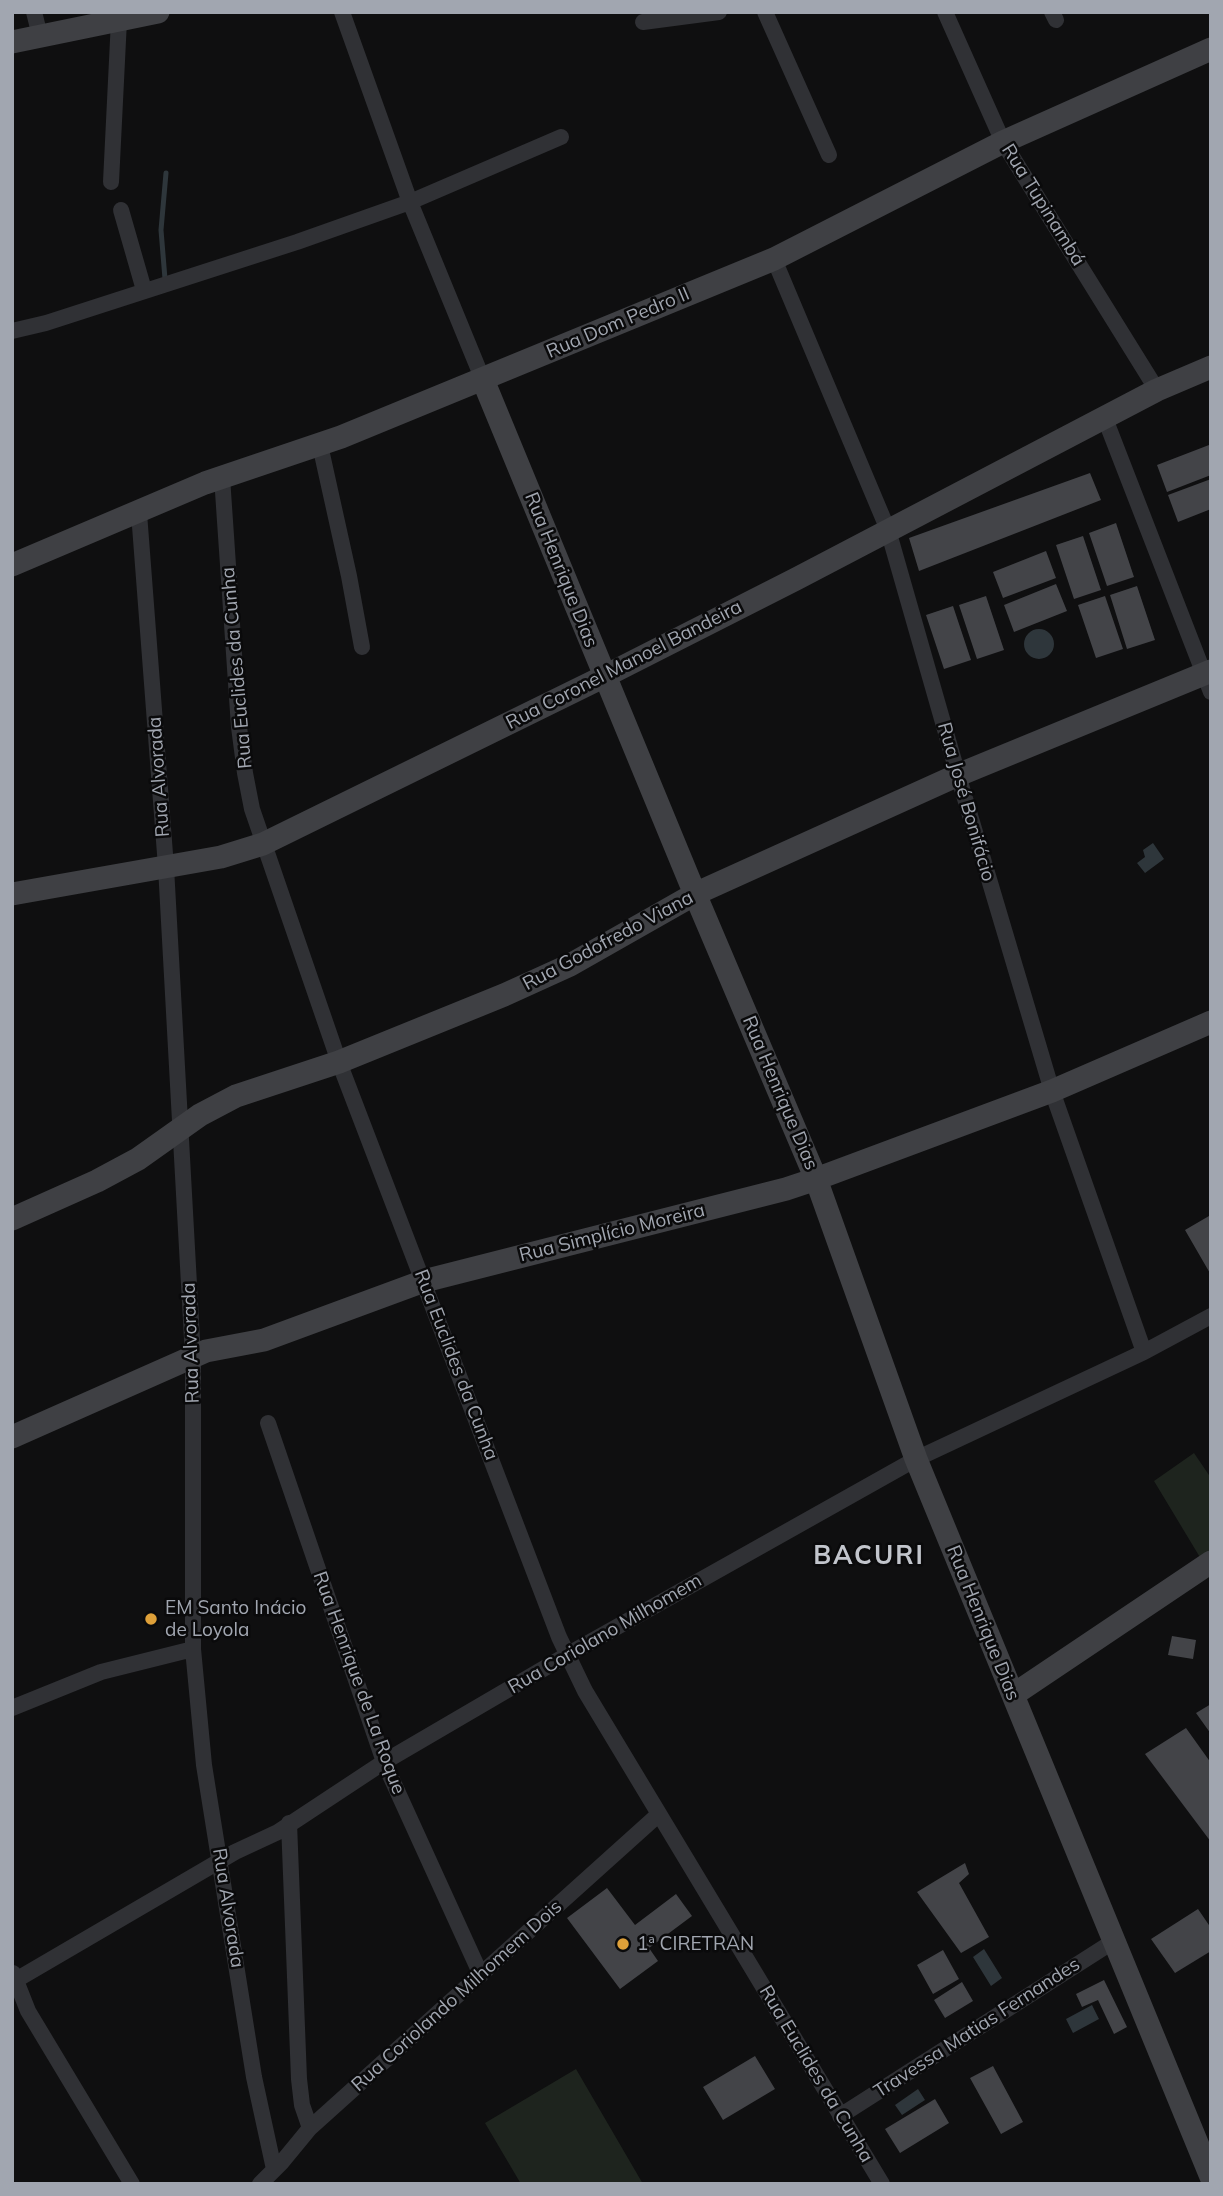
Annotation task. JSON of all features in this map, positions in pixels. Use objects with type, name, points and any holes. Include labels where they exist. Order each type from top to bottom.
[{"type":"street","points":[[34,12],[40,36]]},
{"type":"street","points":[[12,42],[158,12]]},
{"type":"street","name":"Rua Henrique Dias","points":[[342,12],[410,202],[695,894],[816,1179],[916,1459],[1211,2177]]},
{"type":"street","points":[[643,22],[719,12]]},
{"type":"street","points":[[765,12],[829,155]]},
{"type":"street","name":"Rua Tupinambá","points":[[945,12],[1003,142],[1157,390]]},
{"type":"street","points":[[111,181],[119,20]]},
{"type":"street","name":"Rua Dom Pedro II","points":[[12,565],[213,480],[320,444],[483,380],[774,259],[1003,142],[1211,49]]},
{"type":"street","points":[[12,331],[46,323],[297,242],[410,202],[561,137]]},
{"type":"street","points":[[121,210],[144,290]]},
{"type":"street","name":"Rua José Bonifácio","points":[[774,259],[888,530],[1052,1091],[1144,1352]]},
{"type":"street","name":"Rua Coronel Manoel Bandeira","points":[[12,894],[221,857],[263,844],[605,676],[1104,416],[1211,367]]},
{"type":"street","points":[[1104,416],[1209,679]]},
{"type":"street","points":[[320,444],[362,647]]},
{"type":"street","name":"Rua Euclides da Cunha","points":[[213,480],[244,773],[263,844],[339,1062],[567,1654],[585,1691],[882,2184]]},
{"type":"street","name":"Rua Alvorada","points":[[147,508],[174,866],[181,1128],[200,1354],[193,1649],[204,1765],[228,1856],[254,2077],[278,2165]]},
{"type":"street","name":"Rua Godofredo Viana","points":[[12,1219],[97,1181],[138,1159],[200,1115],[236,1096],[339,1062],[504,995],[570,965],[695,894],[958,775],[1209,679]]},
{"type":"street","name":"Rua Simplício Moreira","points":[[12,1437],[200,1354],[264,1340],[424,1281],[786,1189],[816,1179],[1052,1091],[1211,1022]]},
{"type":"street","name":"Rua Coriolano Milhomem","points":[[14,1975],[284,1827],[384,1762],[567,1654],[916,1459],[1144,1352],[1211,1316]]},
{"type":"street","name":"Rua Henrique de La Roque","points":[[268,1423],[384,1762],[481,1975]]},
{"type":"street","points":[[1013,1695],[1211,1562]]},
{"type":"street","points":[[12,1708],[101,1672],[193,1649]]},
{"type":"street","name":"Rua Coriolando Milhomem Dois","points":[[260,2184],[304,2135],[659,1814]]},
{"type":"street","points":[[284,1827],[304,2135]]},
{"type":"street","name":"Travessa Matias Fernandes","points":[[841,2116],[1114,1941]]},
{"type":"street","points":[[14,1975],[28,2011],[132,2184]]},
{"type":"street","points":[[12,2018],[28,2011]]},
{"type":"shaded area","points":[[1039,629],[1049,634],[1054,644],[1049,654],[1039,659],[1029,654],[1024,644],[1029,634]]},
{"type":"shaded area","points":[[1153,843],[1164,859],[1145,873],[1137,863],[1145,857],[1143,850]]},
{"type":"shaded area","points":[[1194,1453],[1211,1478],[1211,1552],[1201,1559],[1154,1481]]},
{"type":"shaded area","points":[[984,1949],[1002,1978],[991,1986],[973,1957]]},
{"type":"shaded area","points":[[1092,2005],[1099,2019],[1073,2033],[1066,2019]]},
{"type":"shaded area","points":[[576,2069],[643,2184],[521,2184],[485,2123]]},
{"type":"shaded area","points":[[918,2089],[925,2100],[902,2115],[895,2105]]},
{"type":"building","points":[[1209,445],[1211,475],[1167,492],[1157,465]]},
{"type":"building","points":[[1090,473],[1101,500],[919,571],[909,538]]},
{"type":"building","points":[[1211,479],[1211,509],[1178,522],[1168,495]]},
{"type":"building","points":[[1116,523],[1134,577],[1107,586],[1089,533]]},
{"type":"building","points":[[1083,536],[1101,590],[1074,599],[1056,545]]},
{"type":"building","points":[[1046,551],[1056,578],[1003,598],[993,572]]},
{"type":"building","points":[[1056,584],[1067,611],[1014,632],[1004,605]]},
{"type":"building","points":[[1137,586],[1155,640],[1127,649],[1110,595]]},
{"type":"building","points":[[986,596],[1004,650],[977,659],[959,605]]},
{"type":"building","points":[[1105,596],[1123,649],[1096,658],[1078,605]]},
{"type":"building","points":[[953,606],[971,660],[944,669],[926,615]]},
{"type":"building","points":[[1209,1216],[1211,1220],[1211,1275],[1185,1230]]},
{"type":"building","points":[[1172,1636],[1196,1640],[1193,1659],[1168,1655]]},
{"type":"building","points":[[1211,1704],[1211,1734],[1196,1713]]},
{"type":"building","points":[[1186,1728],[1211,1763],[1211,1842],[1145,1754]]},
{"type":"building","points":[[965,1863],[969,1874],[959,1883],[989,1937],[961,1953],[917,1892]]},
{"type":"building","points":[[607,1888],[635,1925],[676,1894],[692,1916],[649,1948],[658,1961],[620,1989],[567,1918]]},
{"type":"building","points":[[1198,1909],[1211,1928],[1211,1951],[1175,1973],[1151,1939]]},
{"type":"building","points":[[943,1950],[959,1979],[933,1994],[917,1965]]},
{"type":"building","points":[[1104,1980],[1127,2027],[1114,2034],[1098,2000],[1082,2007],[1076,1994]]},
{"type":"building","points":[[962,1982],[973,2001],[945,2018],[934,2000]]},
{"type":"building","points":[[755,2056],[775,2089],[723,2120],[703,2087]]},
{"type":"building","points":[[993,2066],[1023,2122],[1001,2134],[970,2078]]},
{"type":"building","points":[[935,2099],[949,2123],[900,2153],[885,2129]]},
{"type":"waterway","points":[[165,279],[161,230],[166,173]]},
{"type":"place","name":"EM Santo Inácio de Loyola","points":[[151,1619]]},
{"type":"place","name":"1ª CIRETRAN","points":[[623,1944]]},
{"type":"district","name":"BACURI","points":[[869,1556]]}]
